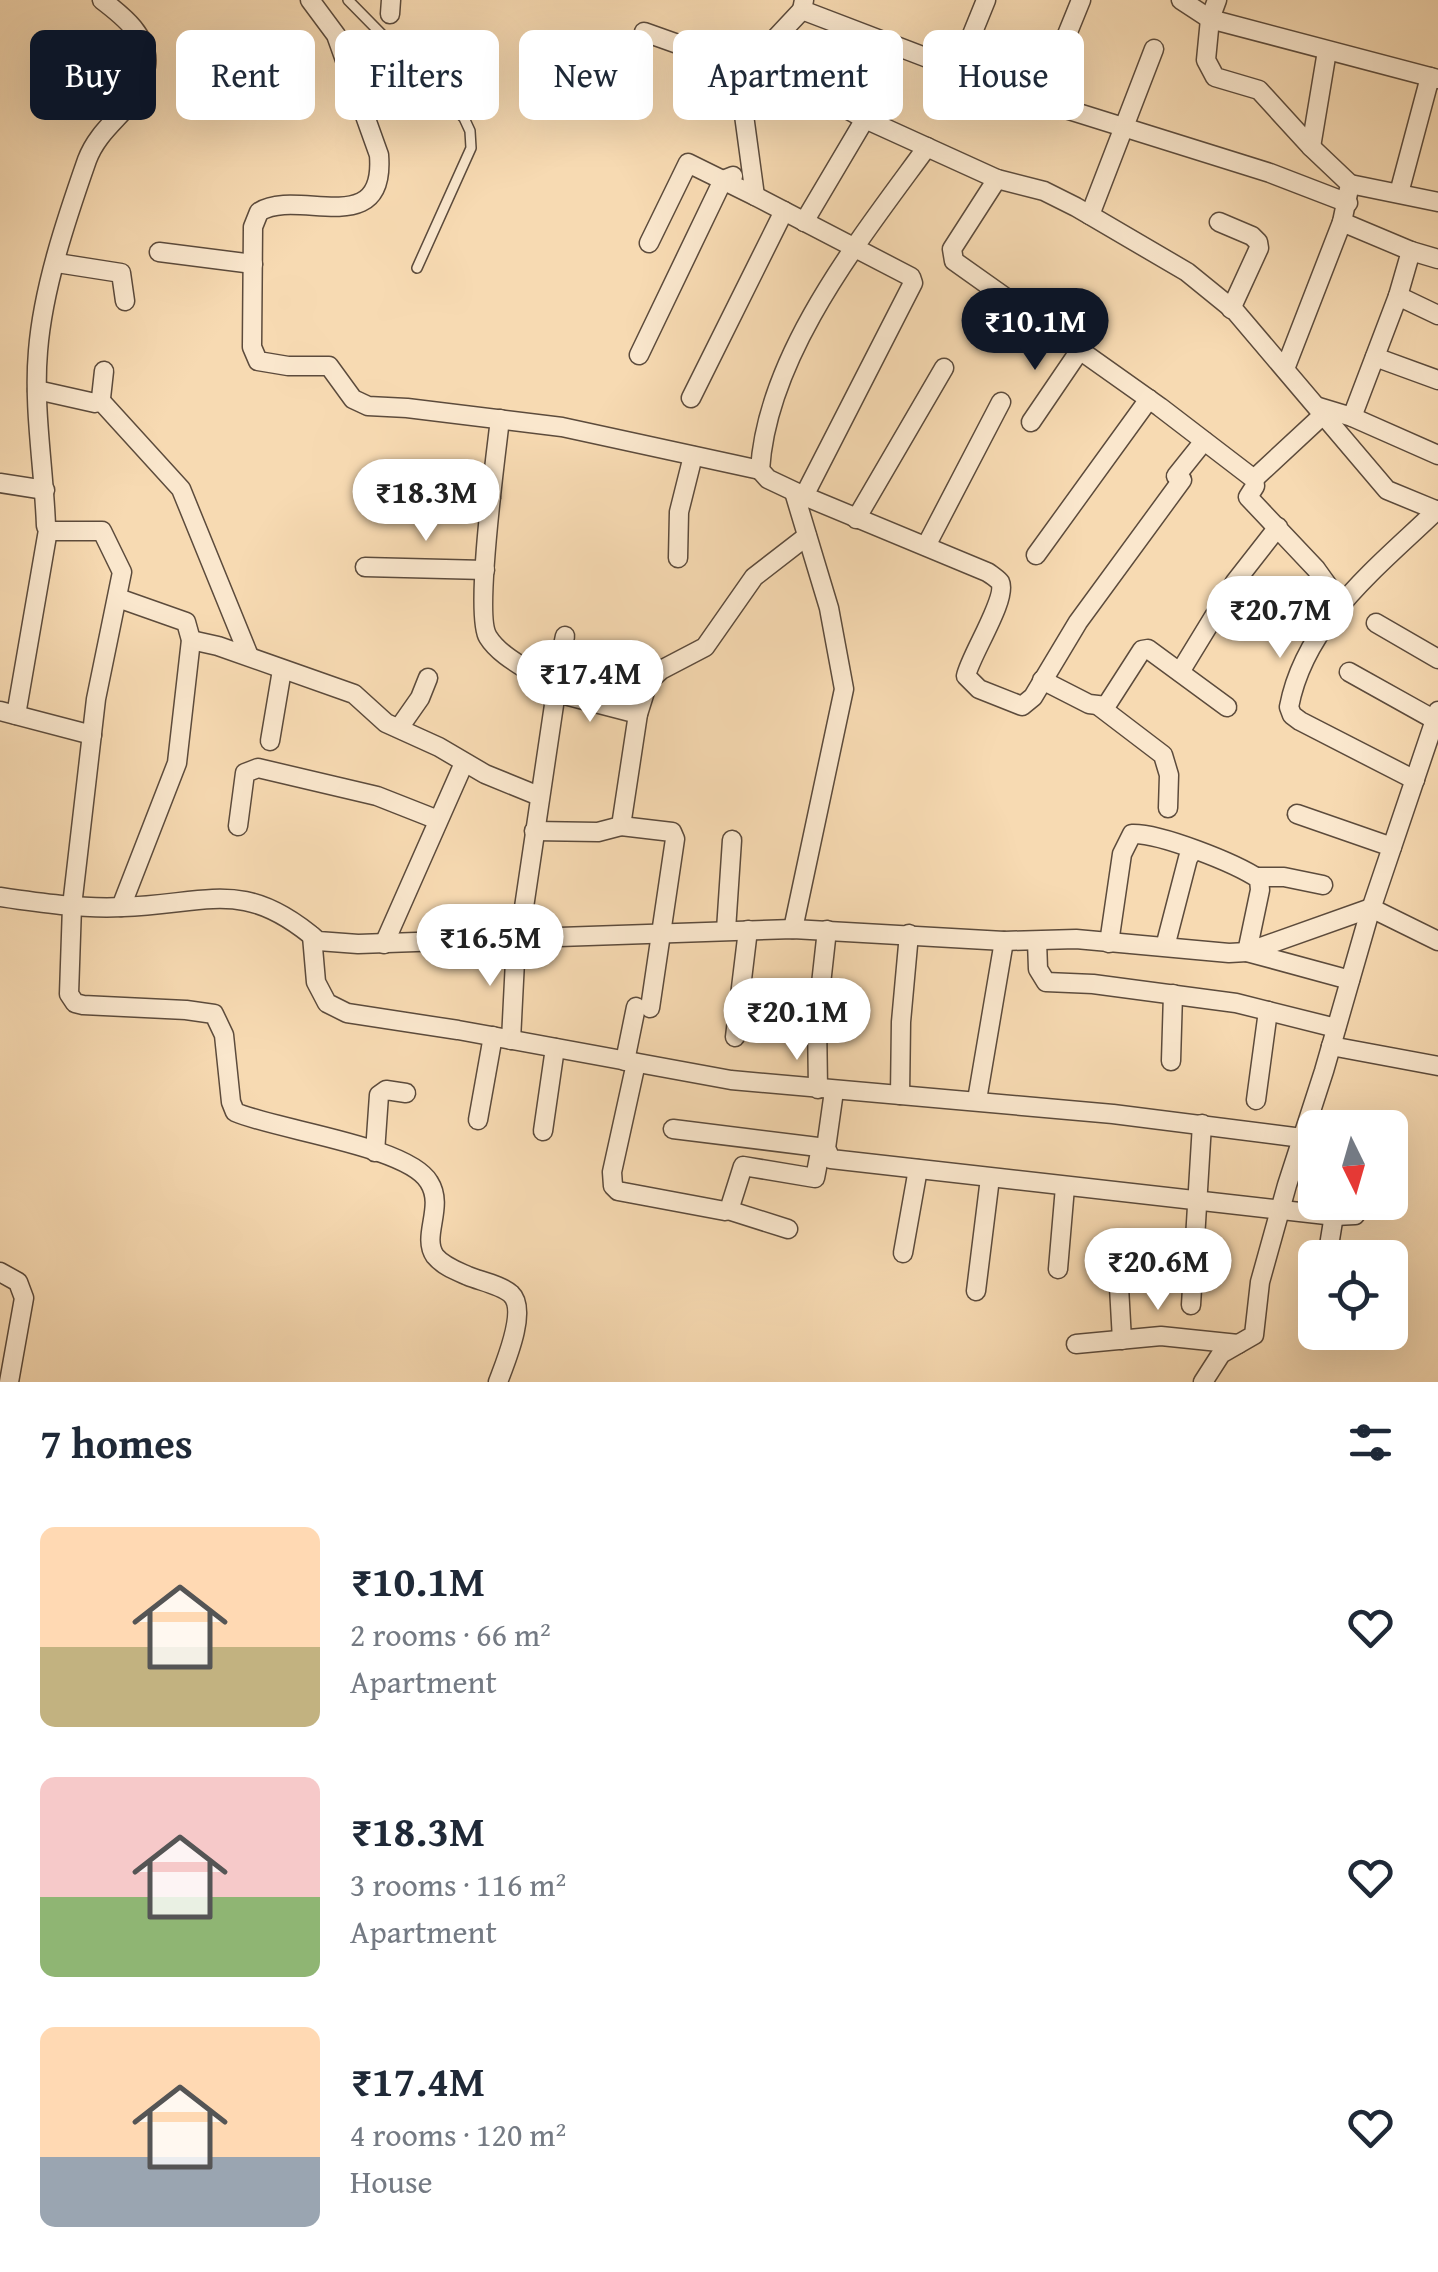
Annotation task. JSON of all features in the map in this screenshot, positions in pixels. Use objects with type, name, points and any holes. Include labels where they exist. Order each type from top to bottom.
[{"type":"street","points":[[92,735],[8,713],[48,530],[37,390],[40,328],[94,141],[137,97],[146,70],[147,56],[141,38],[102,0]]},
{"type":"street","points":[[310,0],[336,36],[379,155],[380,172],[372,192],[356,204],[343,208],[278,206],[261,210],[253,227],[252,347],[258,361],[329,366],[353,400],[368,406],[562,428],[760,470]]},
{"type":"street","points":[[974,30],[986,0]]},
{"type":"street","points":[[1070,30],[1082,0]]},
{"type":"street","points":[[1181,0],[1210,19],[1434,78],[1399,193]]},
{"type":"street","points":[[1216,0],[1206,60],[1215,77],[1259,90],[1349,193]]},
{"type":"street","points":[[782,30],[803,5],[923,55]]},
{"type":"street","points":[[1090,215],[1154,50]]},
{"type":"street","points":[[1311,148],[1326,50]]},
{"type":"street","points":[[1084,116],[1349,193],[1399,193],[1438,202]]},
{"type":"street","points":[[745,120],[755,196]]},
{"type":"street","points":[[804,222],[865,120],[996,179],[1044,191],[1187,272],[1231,309],[1387,490],[1438,511],[1341,604],[1314,642],[1290,701],[1290,711],[1300,721],[1414,780]]},
{"type":"street","points":[[927,147],[822,300],[778,384],[766,418],[760,470],[764,476],[856,519],[987,572],[1002,586],[968,666],[968,680],[1022,706],[1028,704],[1078,622],[1204,441]]},
{"type":"street","points":[[649,243],[688,164],[696,164],[910,277],[913,283],[799,494],[829,608],[844,689],[792,929]]},
{"type":"street","points":[[639,355],[724,180],[751,168]]},
{"type":"street","points":[[996,179],[952,249],[954,261],[1254,479],[1255,486],[1248,497],[1316,569],[1341,604]]},
{"type":"street","points":[[1285,369],[1342,222],[1349,193]]},
{"type":"street","points":[[691,398],[784,212]]},
{"type":"street","points":[[1219,222],[1258,242],[1231,309]]},
{"type":"street","points":[[1342,222],[1438,259]]},
{"type":"street","points":[[1352,417],[1398,296],[1411,250]]},
{"type":"street","points":[[159,252],[253,264]]},
{"type":"street","points":[[57,263],[121,273],[125,301]]},
{"type":"street","points":[[1398,296],[1438,315]]},
{"type":"street","points":[[1032,422],[1080,350]]},
{"type":"street","points":[[1374,356],[1438,380]]},
{"type":"street","points":[[856,519],[944,368]]},
{"type":"street","points":[[100,400],[104,372]]},
{"type":"street","points":[[37,390],[80,402],[100,400]]},
{"type":"street","points":[[1036,555],[1149,399]]},
{"type":"street","points":[[100,400],[181,489],[249,656]]},
{"type":"street","points":[[926,546],[1001,402]]},
{"type":"street","points":[[1321,410],[1352,417],[1438,454]]},
{"type":"street","points":[[1254,479],[1321,410]]},
{"type":"street","points":[[500,420],[485,570],[486,635],[500,650],[550,684],[553,692]]},
{"type":"street","points":[[678,558],[679,512],[693,456]]},
{"type":"street","points":[[379,481],[491,497]]},
{"type":"street","points":[[0,482],[45,490]]},
{"type":"street","points":[[1180,672],[1235,582],[1278,526]]},
{"type":"street","points":[[48,530],[102,531],[122,572],[92,735],[72,906],[68,978],[73,1002],[216,1015],[224,1035],[235,1112],[375,1152],[428,1179],[437,1204],[430,1244],[438,1259],[507,1291],[514,1298],[516,1324],[498,1382]]},
{"type":"street","points":[[621,826],[642,696],[655,674],[705,647],[754,577],[807,536]]},
{"type":"street","points":[[365,566],[485,570]]},
{"type":"street","points":[[118,598],[186,622],[191,640],[177,764],[121,908]]},
{"type":"street","points":[[1376,624],[1438,659]]},
{"type":"street","points":[[478,1120],[502,1038],[564,636]]},
{"type":"street","points":[[191,640],[249,656],[354,694],[380,720],[538,796]]},
{"type":"street","points":[[1100,706],[1110,703],[1142,650],[1154,653],[1227,707]]},
{"type":"street","points":[[270,741],[282,670]]},
{"type":"street","points":[[1311,1110],[1371,908],[1436,715],[1348,672]]},
{"type":"street","points":[[398,728],[420,698],[428,678]]},
{"type":"street","points":[[1042,680],[1100,706],[1163,755],[1169,775],[1168,808]]},
{"type":"street","points":[[553,692],[638,714]]},
{"type":"street","points":[[384,944],[464,763]]},
{"type":"street","points":[[238,826],[246,772],[258,768],[377,796],[438,820]]},
{"type":"street","points":[[1297,814],[1392,848]]},
{"type":"street","points":[[534,830],[598,832],[621,826],[672,832],[675,839],[663,932],[631,1062],[612,1172],[616,1189],[644,1198],[728,1210],[788,1229]]},
{"type":"street","points":[[1109,943],[1122,854],[1132,834],[1194,850],[1258,876],[1323,885]]},
{"type":"street","points":[[726,930],[732,840]]},
{"type":"street","points":[[1166,943],[1188,858],[1194,850]]},
{"type":"street","points":[[1246,952],[1260,890],[1258,876]]},
{"type":"street","points":[[0,896],[121,908],[236,899],[284,914],[322,942],[518,941],[792,929],[1004,941],[1076,939],[1196,952],[1246,952],[1350,980]]},
{"type":"street","points":[[1246,952],[1371,908],[1438,942]]},
{"type":"street","points":[[735,1037],[748,930]]},
{"type":"street","points":[[728,1210],[740,1168],[816,1178],[824,1147],[826,1090],[817,1020],[827,930]]},
{"type":"street","points":[[900,1095],[901,1022],[909,934]]},
{"type":"street","points":[[312,936],[316,982],[327,1003],[336,1010],[731,1080],[977,1100],[1298,1137]]},
{"type":"street","points":[[977,1100],[1004,941]]},
{"type":"street","points":[[1037,942],[1038,969],[1046,982],[1173,994],[1268,1011],[1334,1037],[1438,1066]]},
{"type":"street","points":[[1172,1061],[1173,994]]},
{"type":"street","points":[[1256,1100],[1268,1011]]},
{"type":"street","points":[[543,1131],[555,1048]]},
{"type":"street","points":[[375,1152],[379,1094],[386,1090],[406,1093]]},
{"type":"street","points":[[1191,1305],[1202,1124]]},
{"type":"street","points":[[673,1129],[824,1147]]},
{"type":"street","points":[[824,1147],[831,1159],[1298,1212]]},
{"type":"street","points":[[1203,1382],[1221,1354],[1254,1335],[1260,1282],[1298,1151]]},
{"type":"street","points":[[903,1254],[918,1169]]},
{"type":"street","points":[[976,1291],[990,1178]]},
{"type":"street","points":[[1058,1269],[1065,1187]]},
{"type":"street","points":[[1118,1269],[1122,1340]]},
{"type":"street","points":[[0,1272],[18,1282],[24,1298],[8,1382]]},
{"type":"street","points":[[1076,1344],[1176,1336],[1238,1344]]},
{"type":"lane","points":[[348,0],[464,118],[470,131],[472,148],[417,268]]}]
